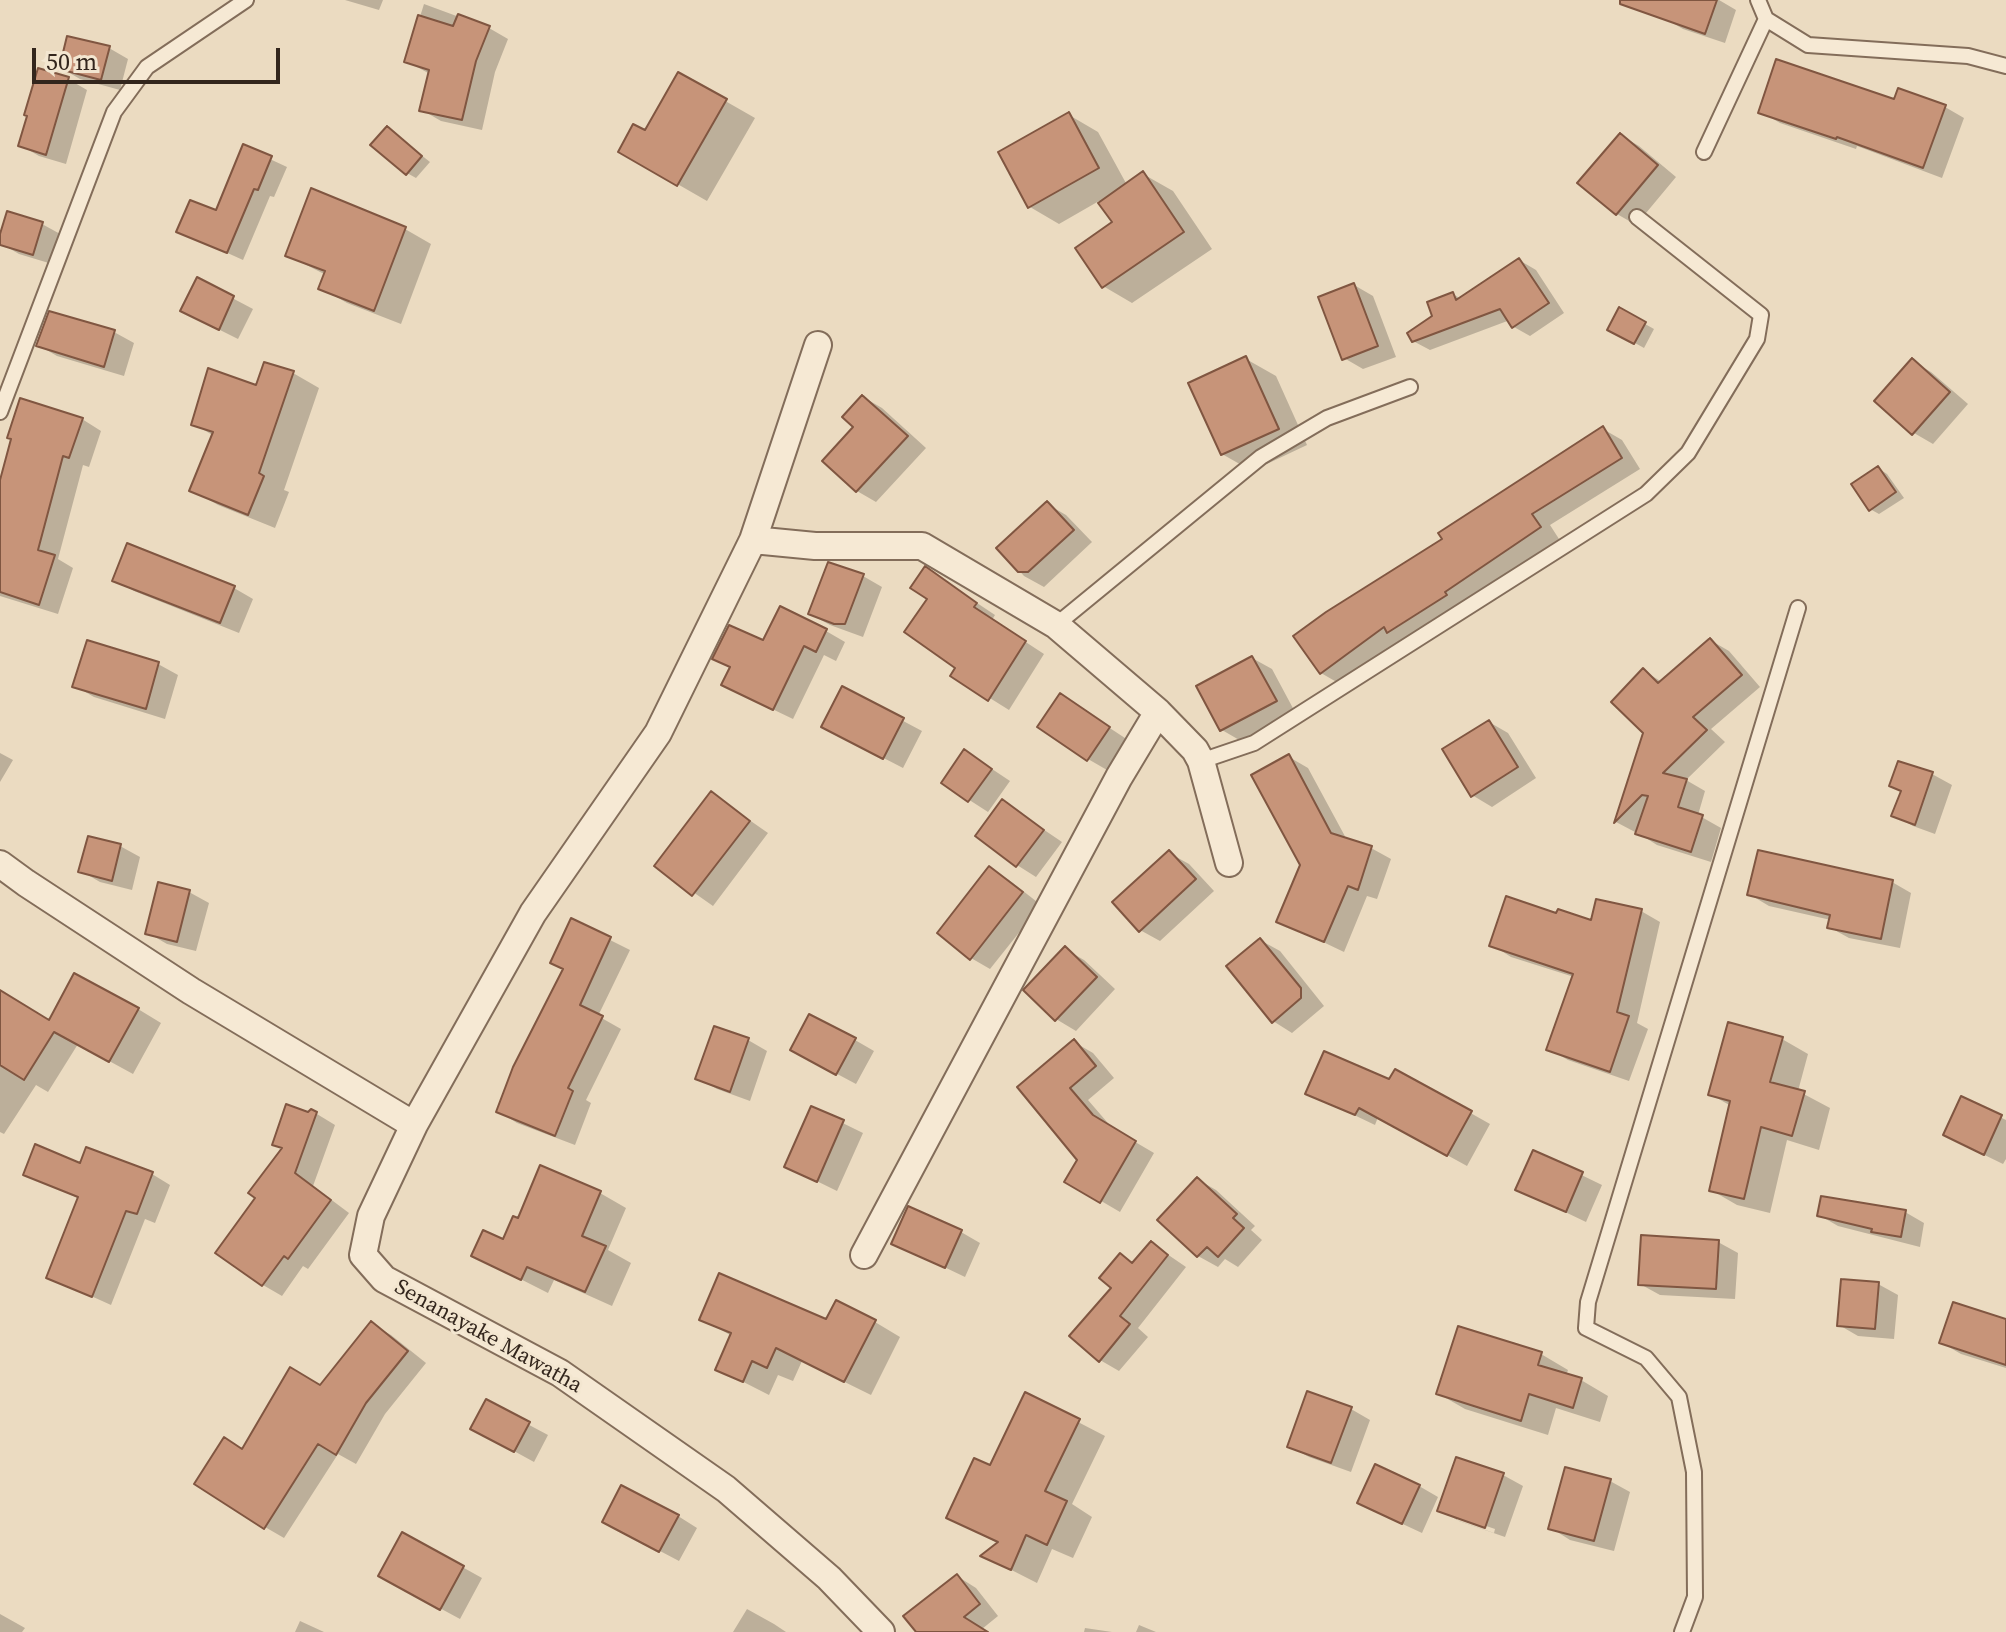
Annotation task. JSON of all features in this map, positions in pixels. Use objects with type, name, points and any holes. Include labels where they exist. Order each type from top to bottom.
[{"type":"street","points":[[0,864],[191,991],[414,1125],[533,913],[658,733],[753,540],[818,345]]},
{"type":"street","points":[[753,540],[815,546],[922,546],[1056,625],[1158,712],[1195,750],[1201,761],[1229,863]]},
{"type":"street","points":[[864,1255],[1111,791],[1158,712]]},
{"type":"street","name":"Senanayake Mawatha","points":[[414,1125],[371,1216],[363,1255],[384,1279],[560,1373],[726,1489],[829,1578],[881,1632]]},
{"type":"lane","points":[[0,412],[114,112],[147,67],[246,0]]},
{"type":"lane","points":[[1758,0],[1766,19],[1808,45],[1968,56],[2006,66]]},
{"type":"lane","points":[[1704,152],[1766,19]]},
{"type":"lane","points":[[1201,761],[1254,743],[1646,494],[1688,453],[1757,339],[1761,315],[1637,217]]},
{"type":"lane","points":[[1056,625],[1261,457],[1327,418],[1410,387]]},
{"type":"lane","points":[[1682,1632],[1695,1597],[1694,1472],[1679,1397],[1646,1358],[1586,1328],[1588,1302],[1798,608]]},
{"type":"building","points":[[1620,0],[1717,0],[1705,34],[1620,4]]},
{"type":"building","points":[[458,14],[490,26],[476,61],[462,120],[419,111],[429,70],[404,62],[418,15],[453,26]]},
{"type":"building","points":[[67,36],[110,46],[101,80],[59,69]]},
{"type":"building","points":[[1776,59],[1894,99],[1898,88],[1946,105],[1923,168],[1758,113]]},
{"type":"building","points":[[38,68],[69,77],[46,155],[18,146]]},
{"type":"building","points":[[678,72],[727,99],[677,186],[618,152],[633,124],[645,130]]},
{"type":"building","points":[[1069,112],[1099,168],[1028,208],[998,152]]},
{"type":"building","points":[[387,126],[422,156],[406,175],[370,145]]},
{"type":"building","points":[[1620,133],[1658,165],[1616,215],[1577,183]]},
{"type":"building","points":[[243,144],[272,156],[258,190],[254,189],[227,253],[176,232],[190,200],[216,210]]},
{"type":"building","points":[[1143,171],[1184,232],[1102,288],[1075,248],[1112,222],[1098,203]]},
{"type":"building","points":[[311,188],[406,227],[374,311],[318,289],[325,271],[285,256]]},
{"type":"building","points":[[7,211],[43,222],[33,255],[0,245]]},
{"type":"building","points":[[1519,258],[1549,303],[1512,328],[1500,309],[1412,342],[1407,333],[1432,316],[1427,302],[1453,292],[1456,300]]},
{"type":"building","points":[[197,277],[234,296],[219,330],[180,311]]},
{"type":"building","points":[[1354,283],[1378,346],[1342,360],[1318,297]]},
{"type":"building","points":[[1619,307],[1646,322],[1634,344],[1607,330]]},
{"type":"building","points":[[49,311],[115,330],[104,367],[36,346]]},
{"type":"building","points":[[1246,356],[1279,429],[1221,455],[1188,383]]},
{"type":"building","points":[[1912,358],[1950,392],[1912,435],[1874,401]]},
{"type":"building","points":[[264,362],[294,371],[259,473],[264,476],[248,515],[189,491],[213,432],[191,425],[208,368],[256,385]]},
{"type":"building","points":[[862,395],[908,436],[856,492],[822,461],[853,427],[842,417]]},
{"type":"building","points":[[20,398],[83,418],[69,458],[63,456],[38,550],[55,555],[39,605],[0,592],[0,480],[11,439],[7,438]]},
{"type":"building","points":[[1603,426],[1622,458],[1532,514],[1541,527],[1445,592],[1447,595],[1387,633],[1384,627],[1320,674],[1293,636],[1442,539],[1438,533]]},
{"type":"building","points":[[1878,466],[1896,492],[1869,511],[1851,484]]},
{"type":"building","points":[[1047,501],[1074,530],[1028,572],[1018,572],[996,548]]},
{"type":"building","points":[[127,543],[235,586],[220,623],[112,581]]},
{"type":"building","points":[[828,562],[864,574],[845,624],[834,624],[808,614]]},
{"type":"building","points":[[925,566],[977,603],[974,607],[1026,641],[988,701],[950,676],[955,668],[904,632],[927,599],[910,588]]},
{"type":"building","points":[[780,606],[827,629],[816,652],[804,646],[773,710],[721,685],[730,667],[712,659],[729,625],[763,640]]},
{"type":"building","points":[[1710,638],[1742,675],[1693,717],[1707,730],[1663,773],[1687,779],[1678,807],[1703,815],[1691,852],[1635,834],[1648,796],[1642,795],[1614,823],[1643,733],[1611,702],[1643,668],[1658,683]]},
{"type":"building","points":[[87,640],[159,662],[146,709],[72,687]]},
{"type":"building","points":[[1252,656],[1277,701],[1220,731],[1196,686]]},
{"type":"building","points":[[842,686],[904,718],[883,759],[821,727]]},
{"type":"building","points":[[1060,693],[1110,727],[1087,761],[1037,727]]},
{"type":"building","points":[[1489,720],[1518,767],[1471,797],[1442,749]]},
{"type":"building","points":[[964,749],[992,769],[968,802],[941,783]]},
{"type":"building","points":[[1289,754],[1331,833],[1372,846],[1358,890],[1348,886],[1324,942],[1276,922],[1300,865],[1251,775]]},
{"type":"building","points":[[1898,761],[1933,772],[1915,825],[1891,816],[1901,791],[1889,786]]},
{"type":"building","points":[[711,791],[750,821],[692,896],[654,866]]},
{"type":"building","points":[[1002,799],[1044,830],[1016,867],[975,836]]},
{"type":"building","points":[[88,836],[121,844],[112,881],[78,872]]},
{"type":"building","points":[[1169,850],[1196,879],[1139,932],[1112,902]]},
{"type":"building","points":[[1758,850],[1893,880],[1881,939],[1827,928],[1830,915],[1747,895]]},
{"type":"building","points":[[989,866],[1023,892],[970,960],[937,933]]},
{"type":"building","points":[[158,882],[190,890],[177,942],[145,934]]},
{"type":"building","points":[[1506,896],[1556,913],[1558,909],[1591,920],[1596,899],[1642,909],[1617,1012],[1629,1016],[1610,1072],[1546,1050],[1573,974],[1489,946]]},
{"type":"building","points":[[571,918],[611,937],[580,1005],[603,1016],[568,1088],[573,1091],[555,1136],[496,1112],[513,1067],[563,969],[550,963]]},
{"type":"building","points":[[1260,938],[1301,988],[1301,998],[1272,1023],[1226,966]]},
{"type":"building","points":[[1065,946],[1097,977],[1055,1021],[1023,990]]},
{"type":"building","points":[[74,973],[139,1008],[109,1062],[54,1032],[24,1080],[0,1065],[0,990],[49,1020]]},
{"type":"building","points":[[809,1014],[856,1038],[836,1075],[790,1050]]},
{"type":"building","points":[[1728,1022],[1783,1037],[1770,1082],[1805,1091],[1792,1136],[1761,1127],[1744,1199],[1709,1191],[1730,1101],[1708,1095]]},
{"type":"building","points":[[714,1026],[749,1038],[730,1092],[695,1079]]},
{"type":"building","points":[[1074,1039],[1096,1066],[1070,1088],[1093,1115],[1136,1141],[1100,1203],[1064,1182],[1077,1160],[1017,1087]]},
{"type":"building","points":[[1324,1051],[1389,1079],[1395,1069],[1472,1111],[1447,1156],[1359,1108],[1355,1115],[1305,1094]]},
{"type":"building","points":[[1961,1096],[2002,1115],[1984,1155],[1943,1135]]},
{"type":"building","points":[[286,1104],[317,1112],[295,1173],[331,1200],[288,1259],[284,1256],[262,1286],[215,1253],[255,1198],[248,1193],[282,1148],[272,1145]]},
{"type":"building","points":[[811,1106],[844,1120],[817,1182],[784,1167]]},
{"type":"building","points":[[35,1144],[80,1163],[86,1147],[153,1172],[137,1214],[126,1211],[92,1297],[46,1278],[78,1197],[23,1175]]},
{"type":"building","points":[[1533,1150],[1583,1172],[1566,1212],[1515,1190]]},
{"type":"building","points":[[540,1165],[601,1191],[582,1236],[606,1246],[585,1292],[527,1267],[521,1280],[471,1256],[483,1230],[503,1239],[513,1216],[518,1218]]},
{"type":"building","points":[[1197,1177],[1237,1214],[1233,1218],[1244,1228],[1218,1257],[1207,1247],[1197,1257],[1157,1220]]},
{"type":"building","points":[[1821,1196],[1906,1210],[1901,1237],[1871,1232],[1872,1229],[1817,1216]]},
{"type":"building","points":[[908,1206],[962,1230],[945,1268],[891,1244]]},
{"type":"building","points":[[1641,1235],[1719,1240],[1716,1289],[1638,1285]]},
{"type":"building","points":[[1151,1241],[1168,1255],[1120,1316],[1130,1324],[1099,1362],[1069,1336],[1111,1288],[1099,1278],[1120,1253],[1132,1263]]},
{"type":"building","points":[[719,1273],[826,1319],[836,1300],[876,1320],[844,1382],[776,1348],[767,1368],[752,1361],[743,1382],[715,1370],[731,1333],[699,1320]]},
{"type":"building","points":[[1841,1279],[1879,1282],[1875,1329],[1837,1326]]},
{"type":"building","points":[[1953,1302],[2006,1319],[2006,1365],[1939,1343]]},
{"type":"building","points":[[371,1321],[408,1351],[366,1403],[336,1455],[318,1444],[264,1529],[194,1484],[224,1437],[242,1449],[290,1367],[320,1385]]},
{"type":"building","points":[[1458,1326],[1542,1352],[1538,1365],[1582,1378],[1573,1408],[1529,1394],[1521,1421],[1436,1394]]},
{"type":"building","points":[[1307,1391],[1352,1407],[1331,1463],[1287,1447]]},
{"type":"building","points":[[1025,1392],[1080,1419],[1045,1491],[1067,1501],[1047,1545],[1026,1535],[1011,1570],[980,1556],[998,1542],[946,1518],[974,1458],[990,1465]]},
{"type":"building","points":[[486,1399],[530,1422],[514,1452],[470,1429]]},
{"type":"building","points":[[1456,1457],[1504,1473],[1485,1528],[1437,1511]]},
{"type":"building","points":[[1375,1464],[1420,1485],[1402,1524],[1357,1503]]},
{"type":"building","points":[[1565,1467],[1611,1479],[1594,1541],[1548,1529]]},
{"type":"building","points":[[621,1485],[679,1515],[659,1552],[602,1522]]},
{"type":"building","points":[[402,1532],[464,1566],[440,1610],[378,1576]]},
{"type":"building","points":[[957,1574],[980,1604],[964,1617],[988,1632],[916,1632],[903,1616]]}]
